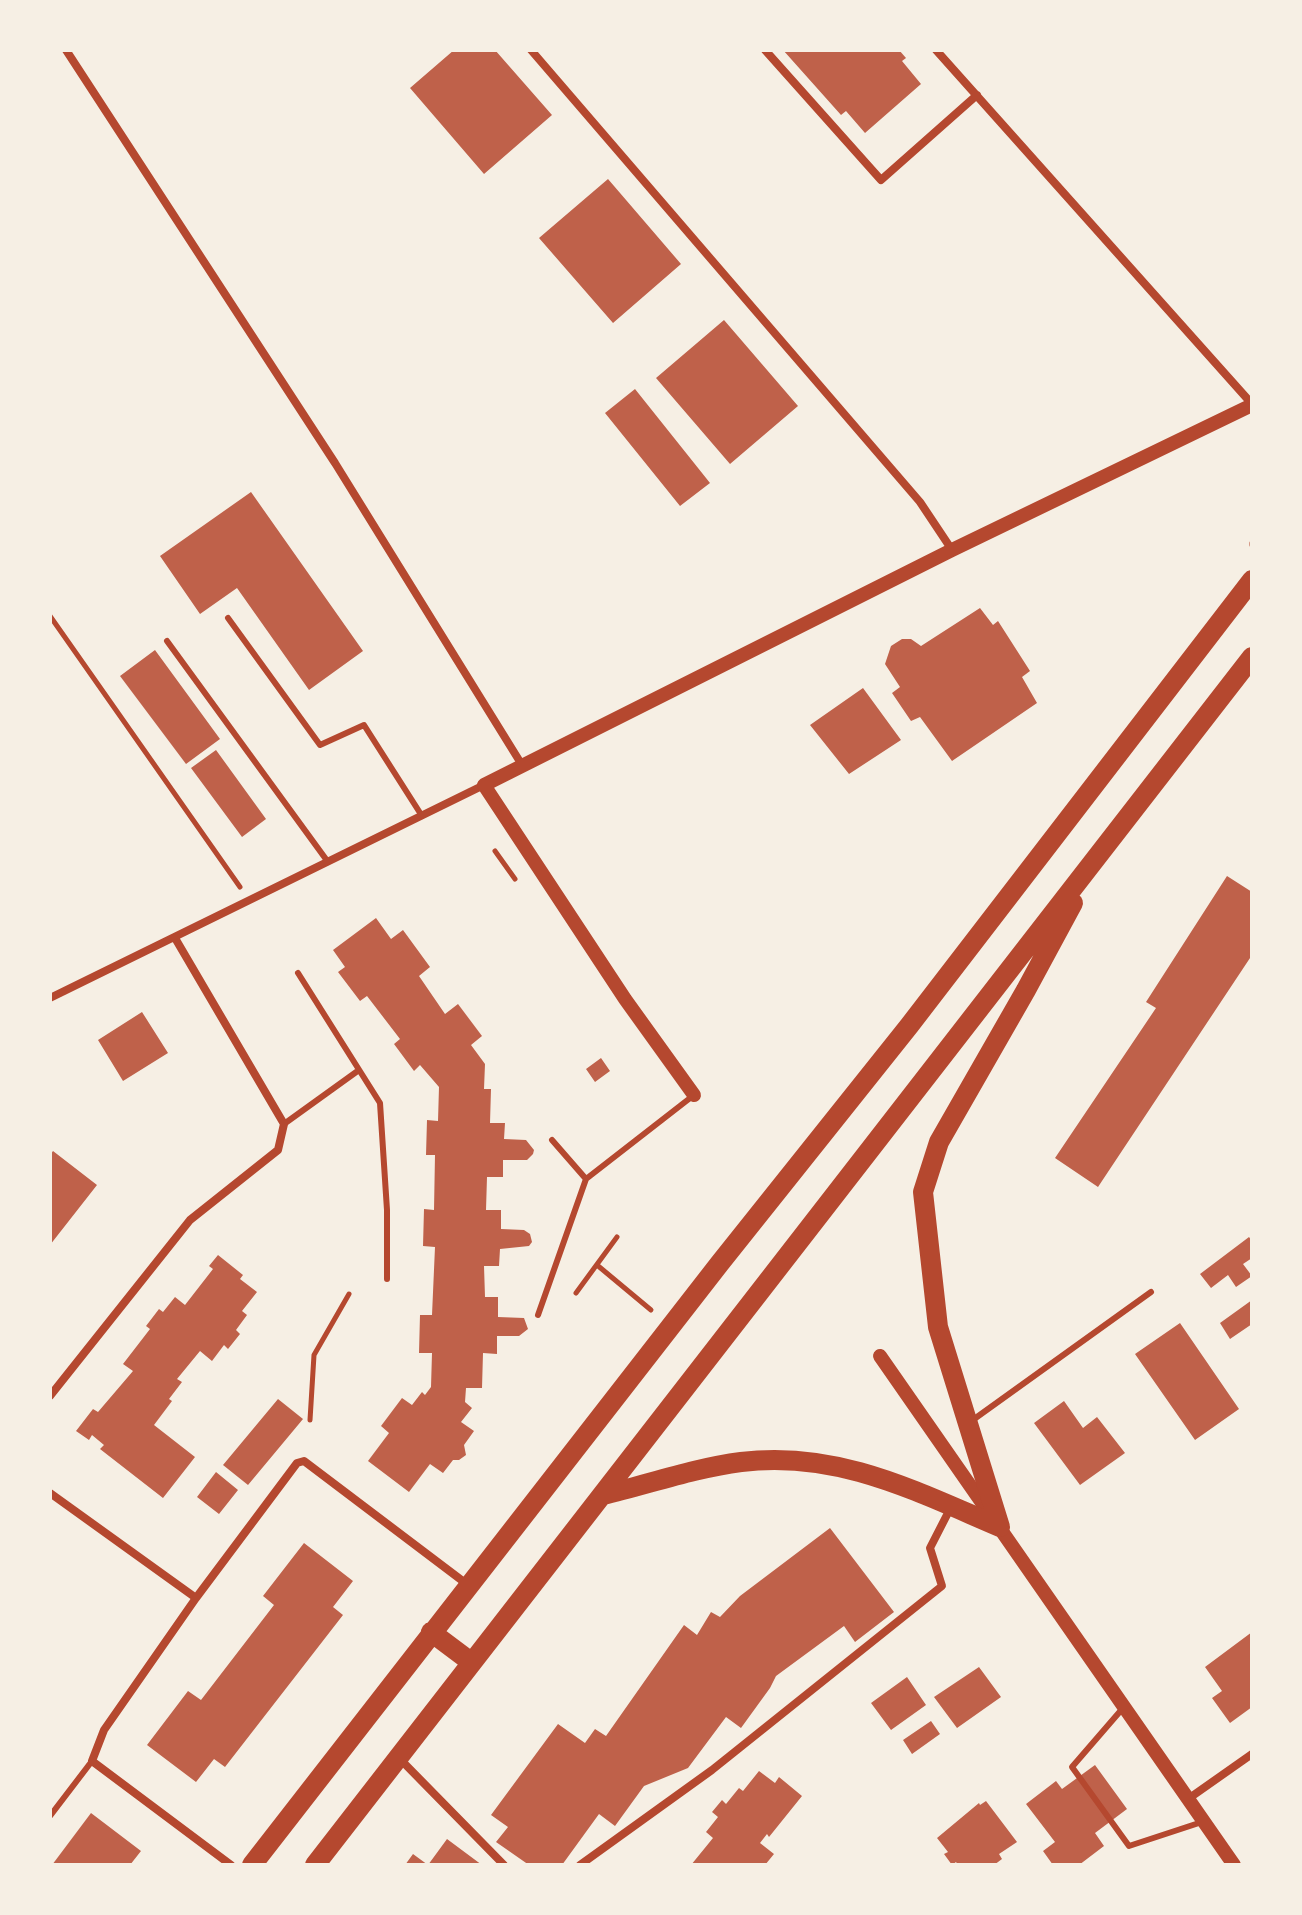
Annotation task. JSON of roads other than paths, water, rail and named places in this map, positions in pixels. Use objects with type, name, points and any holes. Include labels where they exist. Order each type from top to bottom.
[{"type":"main road","points":[[252,1865],[431,1632],[909,1026],[1252,580]]},
{"type":"main road","points":[[315,1865],[1252,657]]},
{"type":"main road","points":[[1000,1527],[938,1327],[923,1192],[939,1142],[1026,990],[1096,857]]},
{"type":"main road","points":[[603,1495],[701,1470],[742,1462],[777,1460],[852,1469],[1000,1527]]},
{"type":"main road","points":[[431,1632],[471,1662]]},
{"type":"street","points":[[66,50],[335,463],[522,765]]},
{"type":"street","points":[[531,50],[920,502],[952,550]]},
{"type":"street","points":[[765,50],[881,180],[977,95]]},
{"type":"street","points":[[50,998],[1252,404],[936,50]]},
{"type":"street","points":[[484,785],[616,986],[694,1095]]},
{"type":"street","points":[[50,1396],[190,1220],[278,1150],[284,1124],[175,938]]},
{"type":"street","points":[[880,1356],[1234,1865]]},
{"type":"street","points":[[231,1865],[92,1761],[104,1730],[196,1598],[297,1463],[304,1461],[312,1464],[468,1585]]},
{"type":"street","points":[[50,1493],[196,1598]]},
{"type":"street","points":[[580,1865],[712,1770],[942,1586],[930,1548],[952,1506]]},
{"type":"street","points":[[1187,1800],[1252,1754]]},
{"type":"street","points":[[398,1758],[504,1865]]},
{"type":"lane","points":[[228,618],[320,745],[364,725],[422,816]]},
{"type":"lane","points":[[167,641],[328,862]]},
{"type":"lane","points":[[298,973],[380,1103],[387,1210],[387,1279]]},
{"type":"lane","points":[[284,1124],[359,1070]]},
{"type":"lane","points":[[538,1315],[586,1179],[694,1095]]},
{"type":"lane","points":[[552,1140],[586,1179]]},
{"type":"lane","points":[[967,1424],[1151,1292]]},
{"type":"lane","points":[[1123,1708],[1072,1767],[1129,1846],[1203,1822]]},
{"type":"lane","points":[[50,1816],[92,1761]]}]
